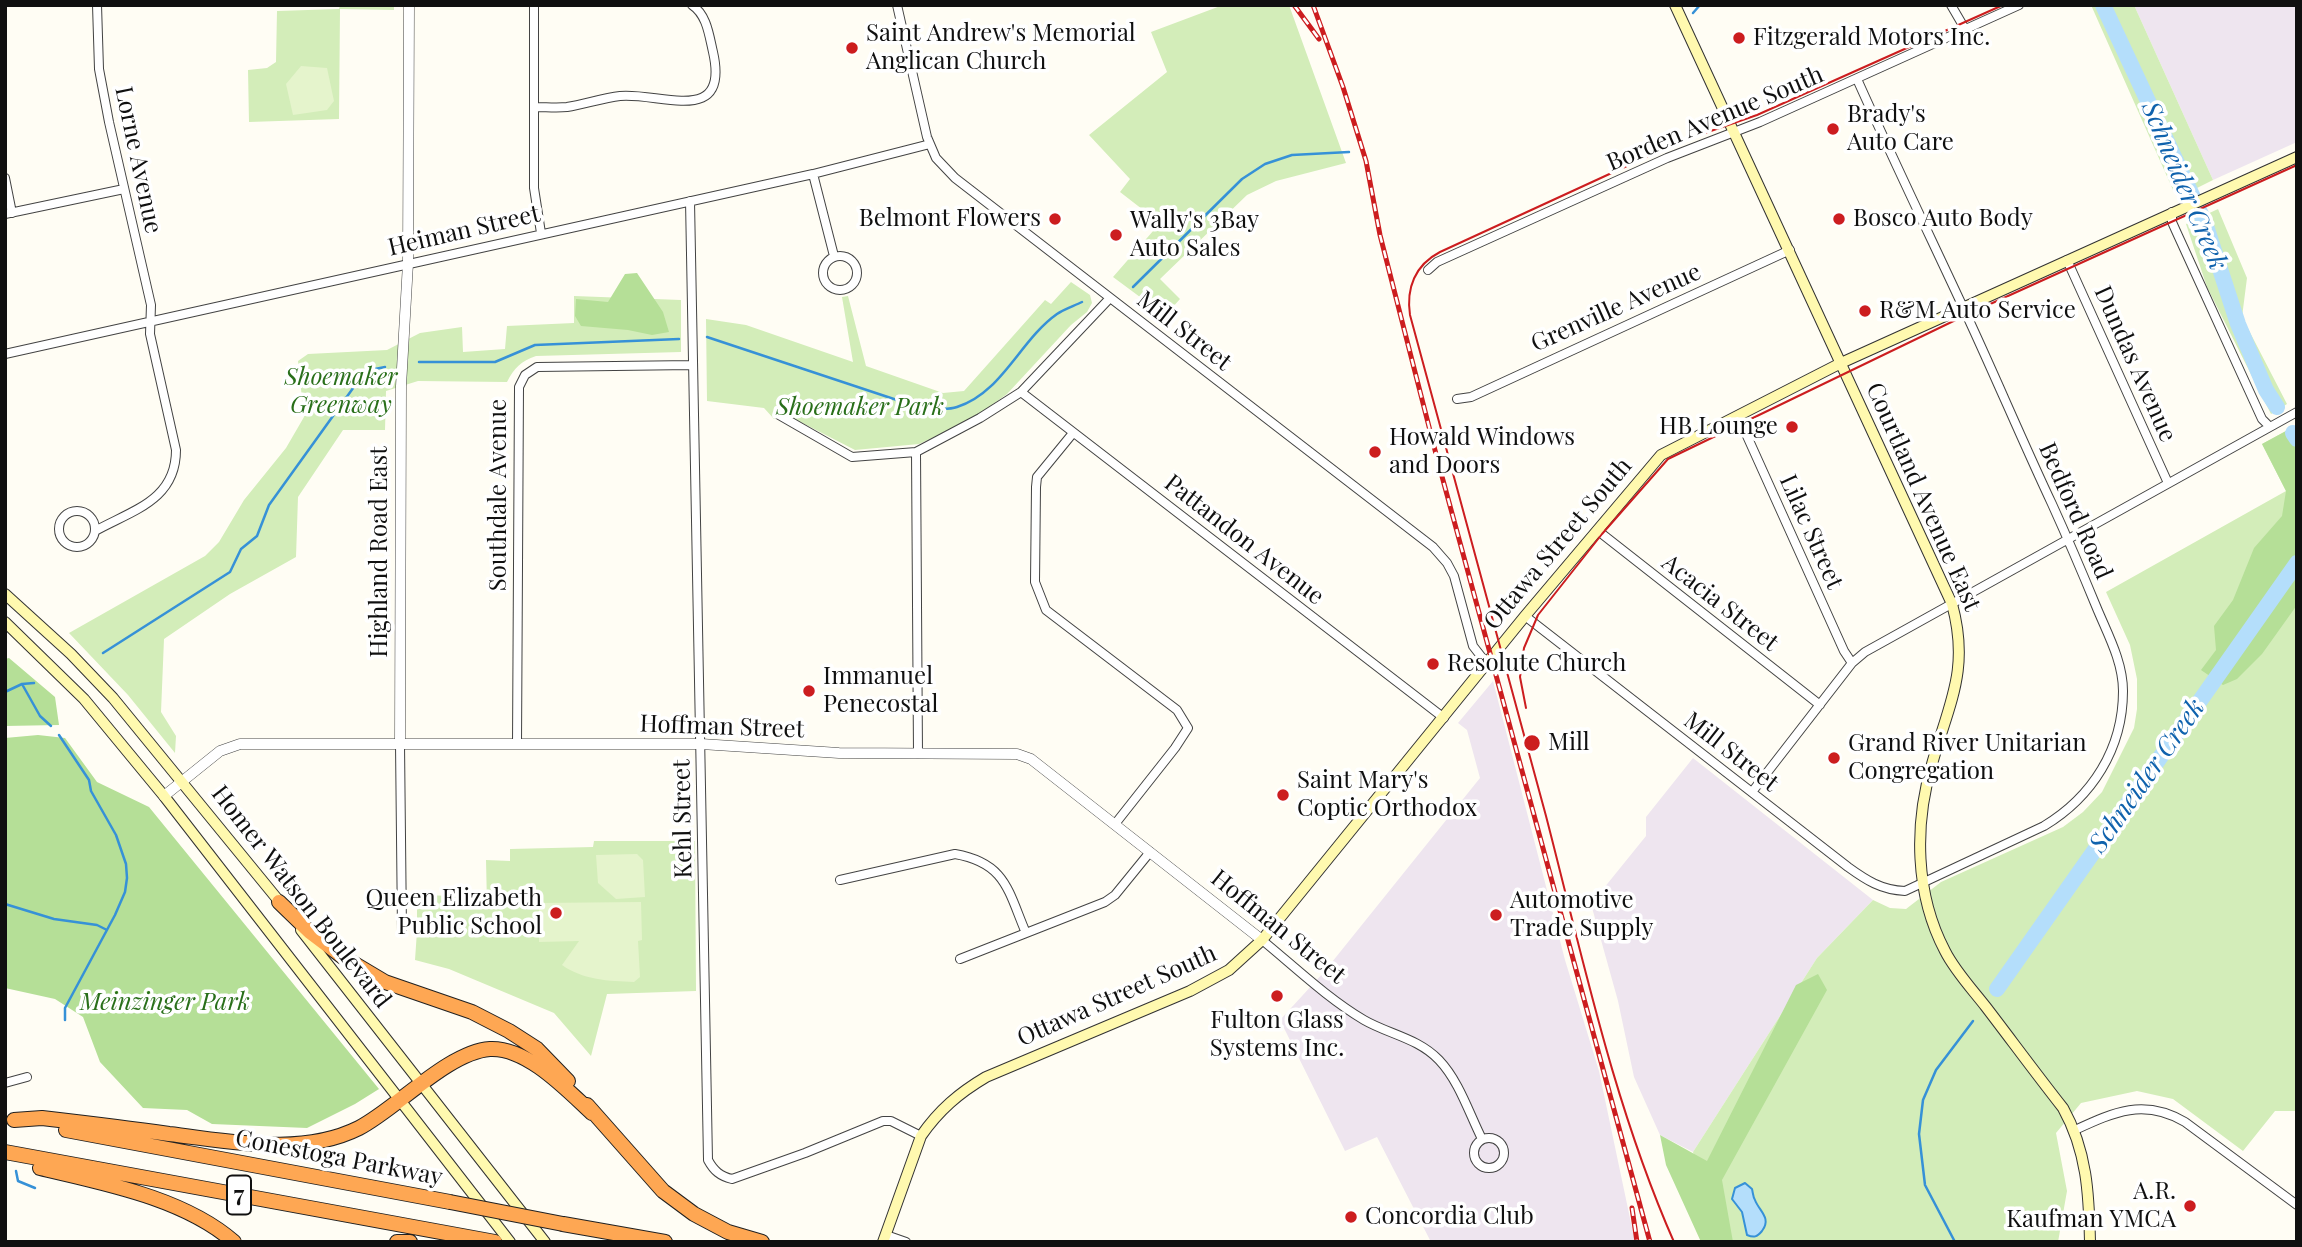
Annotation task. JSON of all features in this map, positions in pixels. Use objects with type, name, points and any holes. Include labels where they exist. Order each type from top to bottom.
[{"type":"highway","points":[[279,902],[310,932],[343,957],[385,982],[472,1012],[537,1049],[574,1087],[592,1113],[663,1191],[694,1214],[728,1232],[762,1242]]},
{"type":"highway","points":[[10,1119],[42,1118],[254,1144],[300,1143],[332,1138],[360,1128],[396,1094],[422,1086],[450,1063],[491,1049],[526,1059],[592,1113]]},
{"type":"highway","name":"Conestoga Parkway","points":[[10,1119],[664,1242]]},
{"type":"highway","name":"7","points":[[5,1152],[495,1242]]},
{"type":"highway","points":[[5,1158],[126,1189],[194,1215],[234,1242]]},
{"type":"highway","points":[[397,1242],[410,1242]]},
{"type":"main road","name":"Courtland Avenue East","points":[[1675,5],[1952,604],[1960,638],[1958,676],[1923,802],[1919,844],[1923,882],[1944,950],[2063,1108],[2075,1130],[2089,1194],[2090,1242]]},
{"type":"main road","name":"Ottawa Street South","points":[[885,1238],[921,1136],[957,1095],[986,1077],[1190,991],[1229,970],[1262,940],[1525,616],[1661,455],[1841,363],[2297,157]]},
{"type":"main road","name":"Homer Watson Boulevard","points":[[5,594],[99,683],[182,781],[545,1242]]},
{"type":"main road","name":"Homer Watson Boulevard","points":[[5,622],[84,699],[164,796],[510,1242]]},
{"type":"street","name":"Lorne Avenue","points":[[95,531],[160,495],[172,480],[176,465],[176,450],[150,334],[151,305],[99,69],[97,5]]},
{"type":"street","name":"Highland Road East","points":[[402,931],[401,386],[408,263],[409,5]]},
{"type":"street","points":[[534,5],[534,188],[541,233]]},
{"type":"street","points":[[535,107],[566,107],[622,96],[693,102],[708,94],[716,80],[717,71],[702,13],[692,5]]},
{"type":"street","name":"Mill Street","points":[[897,5],[930,144],[936,158],[955,178],[1433,547],[1454,576],[1473,646],[1487,664]]},
{"type":"street","points":[[1951,5],[1965,29]]},
{"type":"street","name":"Borden Avenue South","points":[[1427,270],[1437,262],[1667,158],[1857,79],[2019,5]]},
{"type":"street","name":"Bedford Road","points":[[1857,79],[2068,540],[2116,652],[2121,674],[2122,711],[2118,731],[2110,755],[2084,796],[2044,827],[1923,882]]},
{"type":"street","name":"Heiman Street","points":[[5,354],[813,174],[930,144]]},
{"type":"street","points":[[813,174],[834,256]]},
{"type":"street","points":[[5,178],[9,214],[124,189]]},
{"type":"street","name":"Kehl Street","points":[[690,201],[708,1160],[722,1176],[732,1179],[883,1121],[891,1121],[921,1136]]},
{"type":"street","points":[[2172,212],[2172,222],[2262,419],[2270,427]]},
{"type":"street","name":"Grenville Avenue","points":[[1457,399],[1471,397],[1790,250]]},
{"type":"street","points":[[834,256],[847,257],[856,265],[857,277],[846,289],[832,288],[824,280],[825,264],[834,256]]},
{"type":"street","name":"Dundas Avenue","points":[[2067,261],[2168,483]]},
{"type":"street","points":[[779,415],[852,457],[916,452],[980,418],[1021,391],[1110,298]]},
{"type":"street","name":"Southdale Avenue","points":[[517,744],[519,387],[525,375],[537,367],[692,365]]},
{"type":"street","name":"Pattandon Avenue","points":[[1021,391],[1444,718]]},
{"type":"street","points":[[1752,792],[1852,663],[1865,652],[2297,412]]},
{"type":"street","name":"Lilac Street","points":[[1738,416],[1844,651],[1852,663]]},
{"type":"street","points":[[1073,433],[1037,477],[1035,582],[1046,610],[1177,710],[1188,728],[1115,824]]},
{"type":"street","points":[[916,452],[918,754]]},
{"type":"street","points":[[78,511],[89,515],[95,531],[92,539],[85,545],[70,546],[61,537],[60,523],[66,514],[78,511]]},
{"type":"street","name":"Acacia Street","points":[[1597,530],[1821,705]]},
{"type":"street","name":"Mill Street","points":[[1525,616],[1869,882],[1905,891],[1923,882]]},
{"type":"street","name":"Hoffman Street","points":[[164,796],[220,751],[240,744],[701,744],[839,752],[1024,755],[1354,1014],[1419,1044],[1432,1053],[1453,1079],[1482,1139]]},
{"type":"street","points":[[960,959],[1105,902],[1115,895],[1150,852]]},
{"type":"street","points":[[840,880],[955,854],[972,857],[986,863],[998,873],[1026,933]]},
{"type":"street","points":[[5,1083],[27,1077]]},
{"type":"street","points":[[2075,1130],[2117,1112],[2134,1109],[2168,1113],[2185,1122],[2297,1205]]},
{"type":"street","points":[[885,1238],[906,1242]]},
{"type":"shaded area","points":[[2134,5],[2297,5],[2297,142],[2213,180]]},
{"type":"shaded area","points":[[1493,681],[1565,960],[1599,1071],[1635,1242],[1431,1242],[1377,1137],[1345,1151],[1280,1020],[1324,972],[1480,778],[1467,730],[1458,723]]},
{"type":"shaded area","points":[[1693,758],[1873,900],[1817,958],[1693,1152],[1660,1135],[1634,1077],[1618,1001],[1591,904],[1646,836],[1646,817]]},
{"type":"green space","points":[[340,5],[394,5],[394,10],[340,9],[339,119],[249,122],[248,70],[267,68],[276,62],[277,11],[339,9]]},
{"type":"green space","points":[[1223,5],[1289,5],[1346,163],[1276,181],[1247,195],[1160,279],[1180,299],[1162,319],[1138,301],[1140,297],[1113,277],[1160,223],[1120,192],[1130,179],[1089,135],[1167,72],[1151,32]]},
{"type":"green space","points":[[2091,5],[2134,5],[2213,180],[2183,195],[2173,190]]},
{"type":"green space","points":[[301,66],[327,68],[334,101],[327,110],[293,115],[286,84]]},
{"type":"green space","points":[[2218,209],[2247,278],[2242,317],[2287,404],[2271,414],[2207,287],[2186,224]]},
{"type":"green space","points":[[637,273],[663,312],[669,332],[652,335],[581,326],[575,316],[576,299],[608,302],[625,274]]},
{"type":"green space","name":"Shoemaker Park","points":[[1071,282],[1090,295],[1092,303],[1087,312],[1071,325],[1007,394],[971,420],[919,444],[855,450],[783,413],[774,419],[764,408],[707,401],[706,319],[746,325],[853,362],[842,297],[848,296],[866,366],[943,393],[964,391],[1045,300],[1051,304]]},
{"type":"green space","name":"Shoemaker Greenway","points":[[574,296],[681,300],[681,352],[536,356],[518,366],[507,382],[418,381],[386,391],[385,430],[343,430],[298,497],[296,557],[230,594],[164,639],[161,712],[176,736],[175,753],[128,695],[69,633],[205,556],[219,542],[244,500],[286,448],[304,417],[298,361],[308,354],[387,350],[420,333],[462,327],[463,352],[505,349],[507,326],[574,323]]},
{"type":"green space","points":[[2297,425],[2297,1111],[2275,1111],[2243,1151],[2173,1099],[2137,1091],[2081,1103],[2056,1133],[2067,1191],[2058,1242],[1715,1242],[1693,1152],[1817,958],[1873,900],[1890,908],[1906,909],[1941,882],[2063,827],[2083,812],[2102,792],[2134,728],[2137,709],[2137,679],[2130,645],[2106,592],[2286,491],[2262,444]]},
{"type":"green space","points":[[2297,425],[2297,605],[2262,654],[2237,679],[2223,685],[2201,670],[2216,650],[2214,626],[2233,600],[2254,548],[2282,516],[2286,491],[2262,444]]},
{"type":"green space","points":[[9,658],[55,697],[59,725],[5,726],[5,659]]},
{"type":"green space","name":"Meinzinger Park","points":[[38,735],[65,738],[97,782],[149,807],[379,1089],[307,1128],[212,1124],[187,1110],[143,1108],[100,1062],[83,1017],[55,999],[5,988],[5,738]]},
{"type":"green space","name":"Queen Elizabeth Public School","points":[[594,841],[695,841],[696,991],[607,994],[591,1056],[554,1013],[449,969],[415,960],[417,895],[456,896],[457,905],[487,905],[486,860],[510,861],[510,849],[593,847]]},
{"type":"green space","points":[[637,854],[643,860],[645,897],[616,899],[598,883],[596,855]]},
{"type":"green space","points":[[641,902],[642,940],[638,941],[640,977],[634,982],[587,977],[562,965],[579,941],[539,942],[539,903]]},
{"type":"green space","points":[[1818,974],[1827,990],[1722,1180],[1733,1242],[1701,1242],[1666,1165],[1660,1135],[1707,1161],[1796,985]]},
{"type":"water","points":[[1745,1183],[1752,1189],[1766,1222],[1755,1236],[1747,1235],[1742,1212],[1732,1199],[1735,1188]]},
{"type":"waterway","points":[[1693,13],[1700,5]]},
{"type":"waterway","name":"Schneider Creek","points":[[2103,5],[2205,223],[2238,324],[2266,390],[2277,407]]},
{"type":"waterway","points":[[1133,287],[1242,179],[1265,164],[1292,155],[1349,152]]},
{"type":"waterway","points":[[707,337],[918,407],[948,409],[973,400],[986,390],[1044,325],[1060,312],[1082,302]]},
{"type":"waterway","points":[[419,362],[495,362],[535,345],[679,339]]},
{"type":"waterway","points":[[103,653],[230,572],[241,549],[257,536],[269,505],[356,384],[370,370],[385,367]]},
{"type":"waterway","name":"Schneider Creek","points":[[2293,433],[2297,439]]},
{"type":"waterway","name":"Schneider Creek","points":[[1997,989],[2297,563]]},
{"type":"waterway","points":[[5,692],[22,684],[34,683]]},
{"type":"waterway","points":[[22,684],[40,716],[51,726]]},
{"type":"waterway","points":[[59,735],[89,780],[91,791],[116,835],[126,864],[127,878],[125,892],[115,915],[65,1008],[65,1020]]},
{"type":"waterway","points":[[5,904],[54,919],[97,925],[107,930]]},
{"type":"waterway","name":"Schneider Creek","points":[[1955,1242],[1925,1185],[1919,1134],[1923,1100],[1936,1070],[1973,1021]]},
{"type":"waterway","points":[[16,1171],[18,1181],[35,1188]]},
{"type":"tram line","points":[[1674,1242],[1634,1138],[1601,1032],[1546,816],[1410,315],[1411,287],[1418,271],[1440,252],[1679,142],[1757,115],[2003,5]]},
{"type":"tram line","points":[[1526,708],[1520,677],[1524,648],[1538,615],[1602,534],[1668,459],[1966,315],[2297,165]]},
{"type":"railway","points":[[1294,5],[1319,39]]},
{"type":"railway","points":[[1313,5],[1366,161],[1380,235],[1437,458],[1650,1242]]},
{"type":"railway","points":[[1632,1208],[1637,1242]]},
{"type":"place","name":"Fitzgerald Motors Inc.","points":[[1739,38]]},
{"type":"place","name":"Saint Andrew's Memorial Anglican Church","points":[[852,48]]},
{"type":"place","name":"Brady's Auto Care","points":[[1833,129]]},
{"type":"place","name":"Belmont Flowers","points":[[1055,219]]},
{"type":"place","name":"Bosco Auto Body","points":[[1839,219]]},
{"type":"place","name":"Wally's 3Bay Auto Sales","points":[[1116,235]]},
{"type":"place","name":"R&M Auto Service","points":[[1865,311]]},
{"type":"place","name":"HB Lounge","points":[[1792,427]]},
{"type":"place","name":"Howald Windows and Doors","points":[[1375,452]]},
{"type":"place","name":"Resolute Church","points":[[1433,664]]},
{"type":"place","name":"Immanuel Penecostal","points":[[809,691]]},
{"type":"place","name":"Mill","points":[[1532,743]]},
{"type":"place","name":"Grand River Unitarian Congregation","points":[[1834,758]]},
{"type":"place","name":"Saint Mary's Coptic Orthodox","points":[[1283,795]]},
{"type":"place","name":"Queen Elizabeth Public School","points":[[556,913]]},
{"type":"place","name":"Automotive Trade Supply","points":[[1496,915]]},
{"type":"place","name":"Fulton Glass Systems Inc.","points":[[1277,996]]},
{"type":"place","name":"A.R. Kaufman YMCA","points":[[2190,1206]]},
{"type":"place","name":"Concordia Club","points":[[1351,1217]]}]
